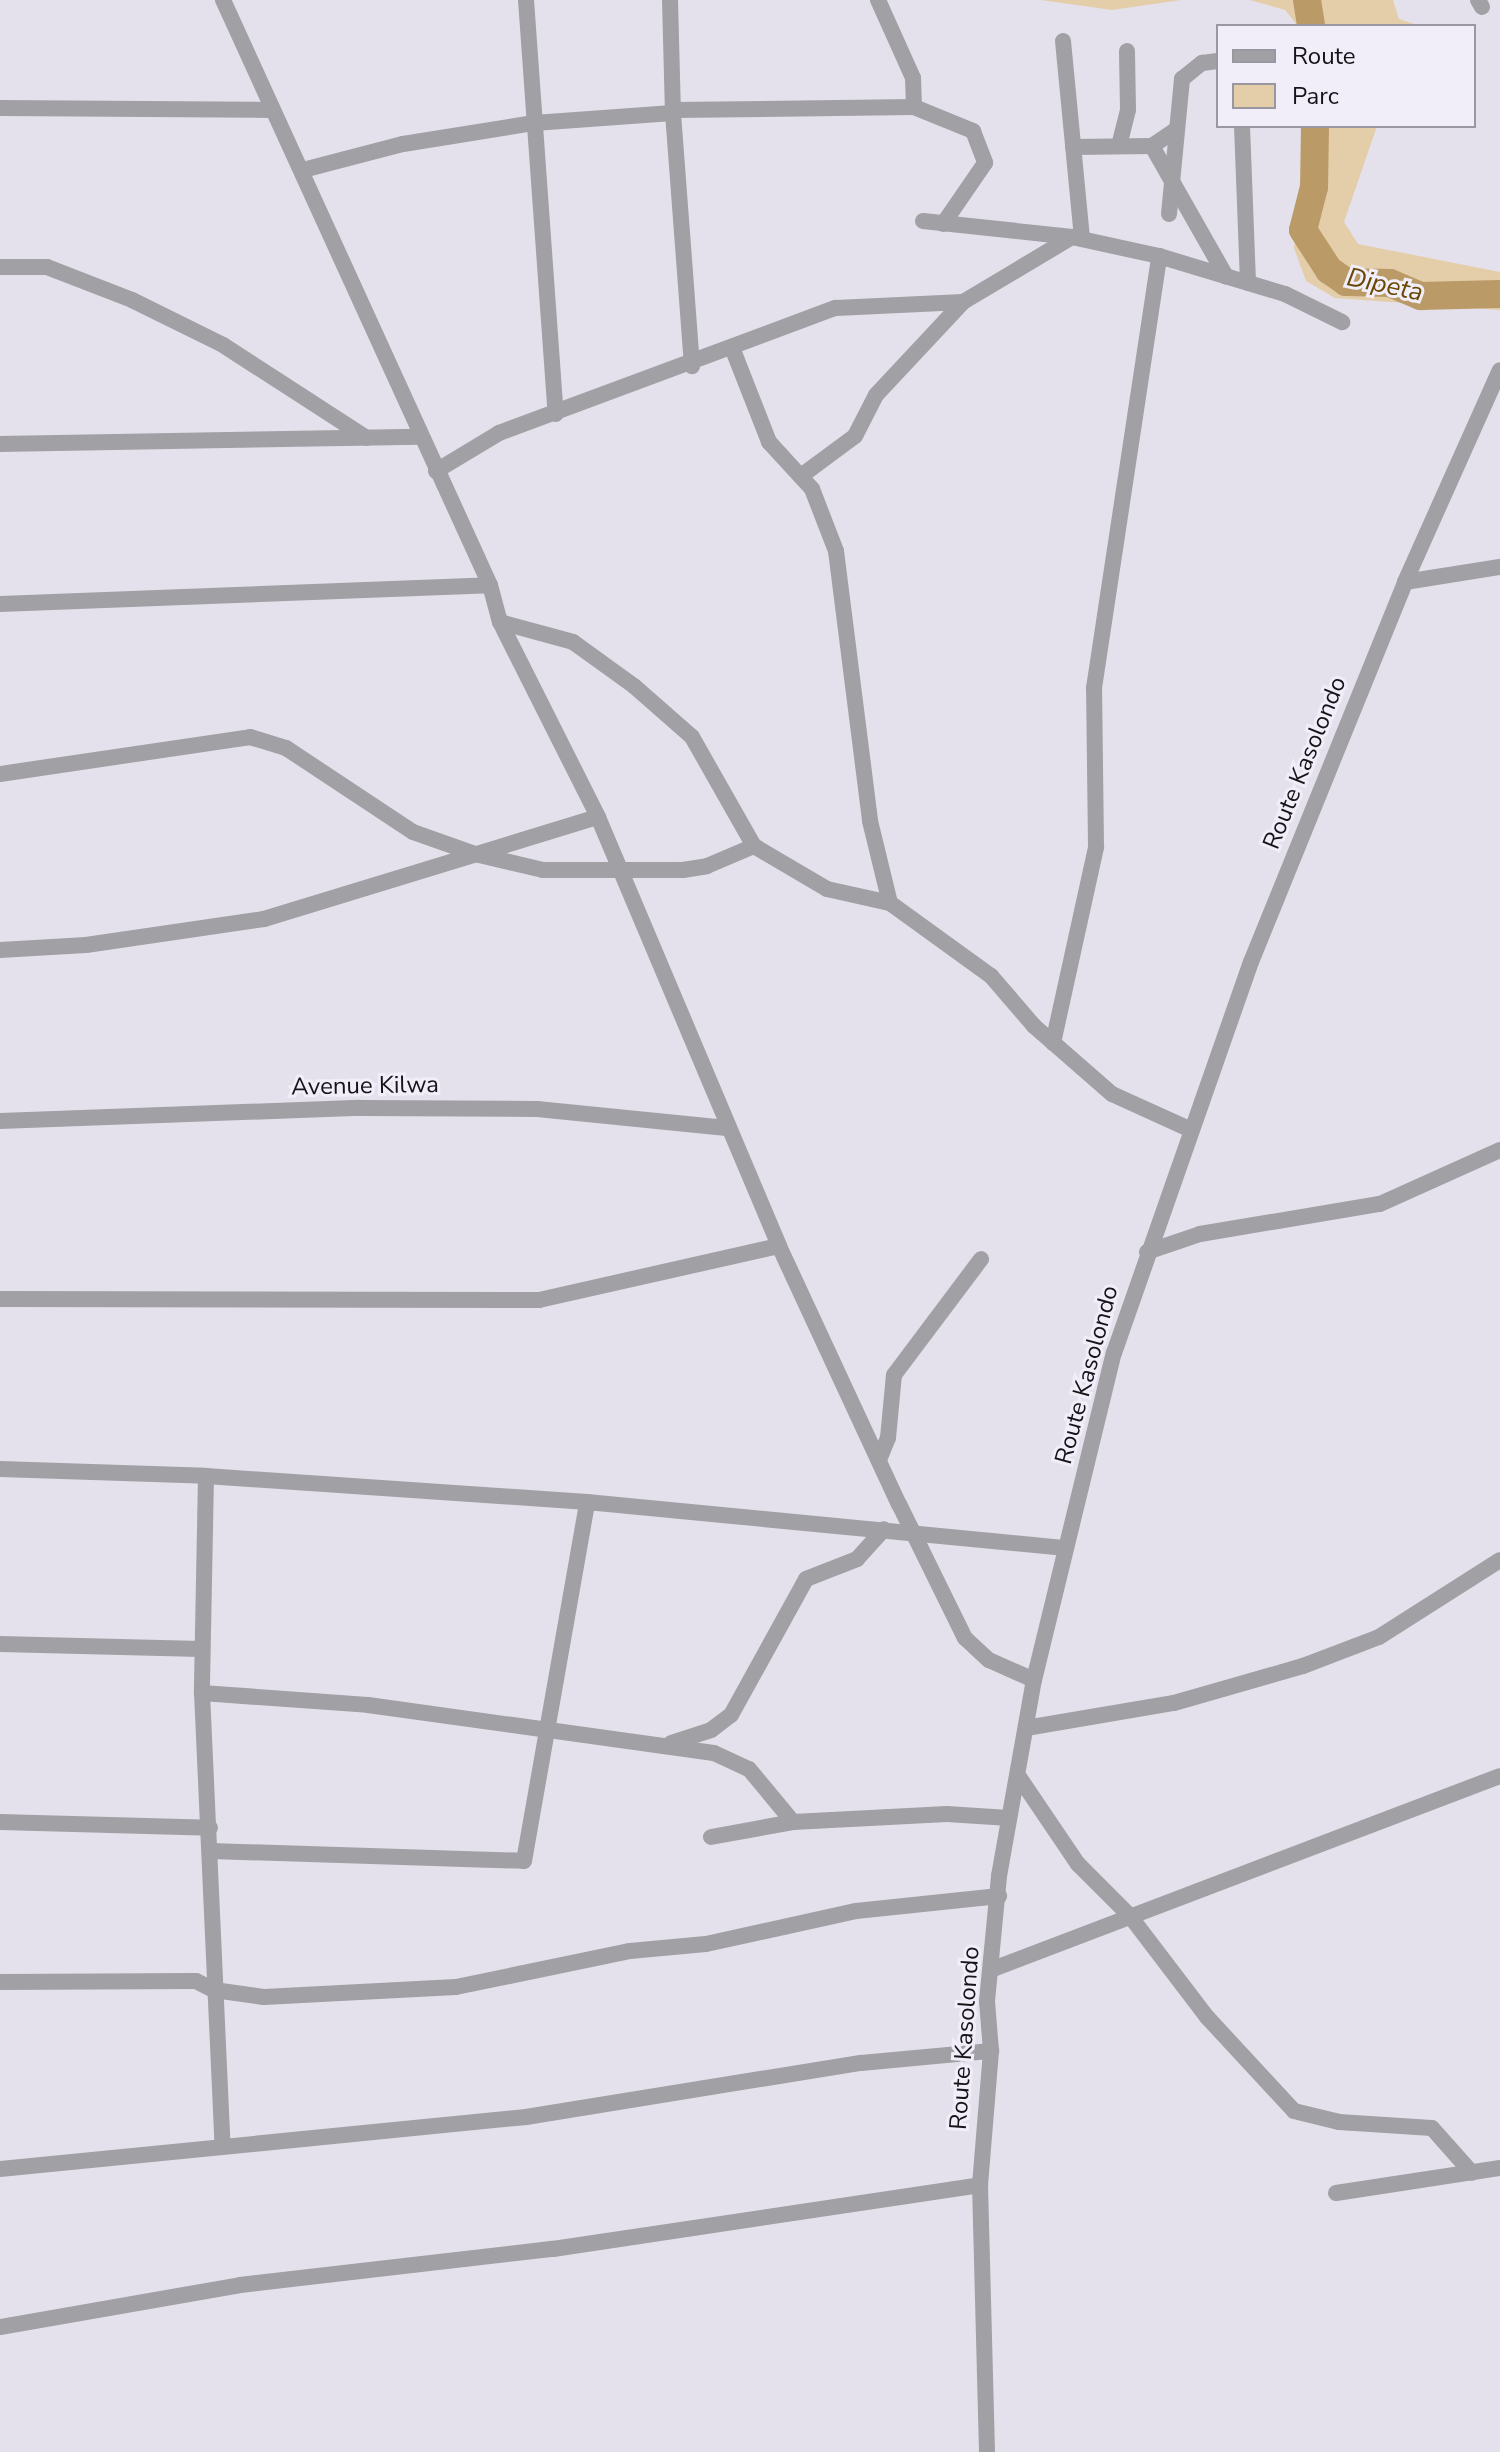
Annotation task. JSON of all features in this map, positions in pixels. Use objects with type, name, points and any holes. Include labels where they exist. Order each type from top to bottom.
[{"type":"street","points":[[223,0],[270,110],[303,170],[420,437],[490,585],[500,622],[598,817],[779,1246],[879,1460],[965,1638],[989,1660],[1034,1680]]},
{"type":"street","points":[[526,0],[556,414]]},
{"type":"street","points":[[670,0],[673,112],[692,366]]},
{"type":"street","points":[[878,0],[913,78],[914,107]]},
{"type":"street","points":[[1063,41],[1073,147],[1077,237]]},
{"type":"street","points":[[1119,146],[1128,110],[1127,51]]},
{"type":"street","points":[[1169,214],[1182,79],[1202,63],[1216,61]]},
{"type":"street","points":[[303,170],[403,144],[534,123],[673,112],[914,107],[973,131],[983,149],[985,163],[943,224]]},
{"type":"street","points":[[0,108],[270,110]]},
{"type":"street","points":[[1242,128],[1248,283]]},
{"type":"street","points":[[1073,147],[1152,146],[1177,129]]},
{"type":"street","points":[[1152,146],[1173,175],[1226,276]]},
{"type":"street","points":[[923,221],[1077,237],[1159,256],[1248,283],[1342,322]]},
{"type":"street","points":[[801,476],[855,436],[876,395],[963,302],[1077,237]]},
{"type":"street","points":[[1053,1043],[1096,847],[1094,688],[1159,256]]},
{"type":"street","points":[[0,267],[47,267],[132,300],[223,345],[367,438]]},
{"type":"street","points":[[436,471],[499,433],[692,366],[836,308],[963,302]]},
{"type":"street","points":[[733,350],[769,442],[812,489],[836,551],[870,821],[890,903]]},
{"type":"street","name":"Route Kasolondo","points":[[987,2452],[980,2185],[991,2051],[987,2001],[999,1896],[1009,1818],[1019,1777],[1034,1680],[1114,1353],[1189,1129],[1405,582],[1498,377]]},
{"type":"street","points":[[0,444],[420,437]]},
{"type":"street","points":[[1405,582],[1500,567]]},
{"type":"street","points":[[0,604],[490,585]]},
{"type":"street","points":[[500,622],[573,642],[669,716],[692,737],[754,846],[827,889],[890,903],[991,976],[1053,1043],[1112,1094],[1189,1129]]},
{"type":"street","points":[[0,774],[250,737],[286,748],[413,832],[475,854],[543,870],[621,871],[707,866],[754,846]]},
{"type":"street","points":[[0,950],[86,945],[264,919],[598,817]]},
{"type":"street","name":"Avenue Kilwa","points":[[0,1121],[360,1108],[521,1109],[729,1128]]},
{"type":"street","points":[[1147,1252],[1200,1234],[1380,1204],[1500,1150]]},
{"type":"street","points":[[0,1299],[539,1300],[779,1246]]},
{"type":"street","points":[[879,1460],[888,1438],[894,1375],[981,1259]]},
{"type":"street","points":[[0,1469],[206,1476],[587,1502],[916,1534],[981,1536],[1066,1548]]},
{"type":"street","points":[[206,1476],[202,1693],[223,2147]]},
{"type":"street","points":[[211,1851],[524,1861],[587,1502]]},
{"type":"street","points":[[665,1745],[711,1730],[731,1715],[806,1579],[857,1559],[884,1529]]},
{"type":"street","points":[[1026,1728],[1174,1703],[1303,1666],[1379,1637],[1500,1560]]},
{"type":"street","points":[[0,1644],[201,1649]]},
{"type":"street","points":[[202,1693],[368,1705],[714,1753],[749,1769],[793,1822]]},
{"type":"street","points":[[993,1969],[1500,1776]]},
{"type":"street","points":[[1019,1777],[1078,1864],[1130,1916],[1207,2017],[1294,2111],[1339,2122],[1432,2128],[1472,2173]]},
{"type":"street","points":[[711,1837],[793,1822],[947,1814],[1009,1818]]},
{"type":"street","points":[[0,1822],[210,1828]]},
{"type":"street","points":[[0,1982],[196,1981],[214,1990],[264,1997],[456,1987],[630,1951],[706,1944],[856,1911],[999,1896]]},
{"type":"street","points":[[0,2169],[526,2117],[861,2063],[991,2051]]},
{"type":"street","points":[[1336,2193],[1406,2179],[1500,2168]]},
{"type":"street","points":[[0,2327],[240,2285],[553,2249],[980,2185]]},
{"type":"green space","points":[[1041,0],[1181,0],[1112,10]]},
{"type":"green space","points":[[1250,0],[1393,0],[1399,19],[1414,24],[1296,24],[1285,10]]},
{"type":"green space","points":[[1308,128],[1376,128],[1344,222],[1358,244],[1500,272],[1500,310],[1335,298],[1306,281],[1294,248]]},
{"type":"waterway","name":"Dipeta","points":[[1307,0],[1311,24]]},
{"type":"waterway","name":"Dipeta","points":[[1315,128],[1314,187],[1303,230],[1329,270],[1346,282],[1390,283],[1421,296],[1500,294]]}]
